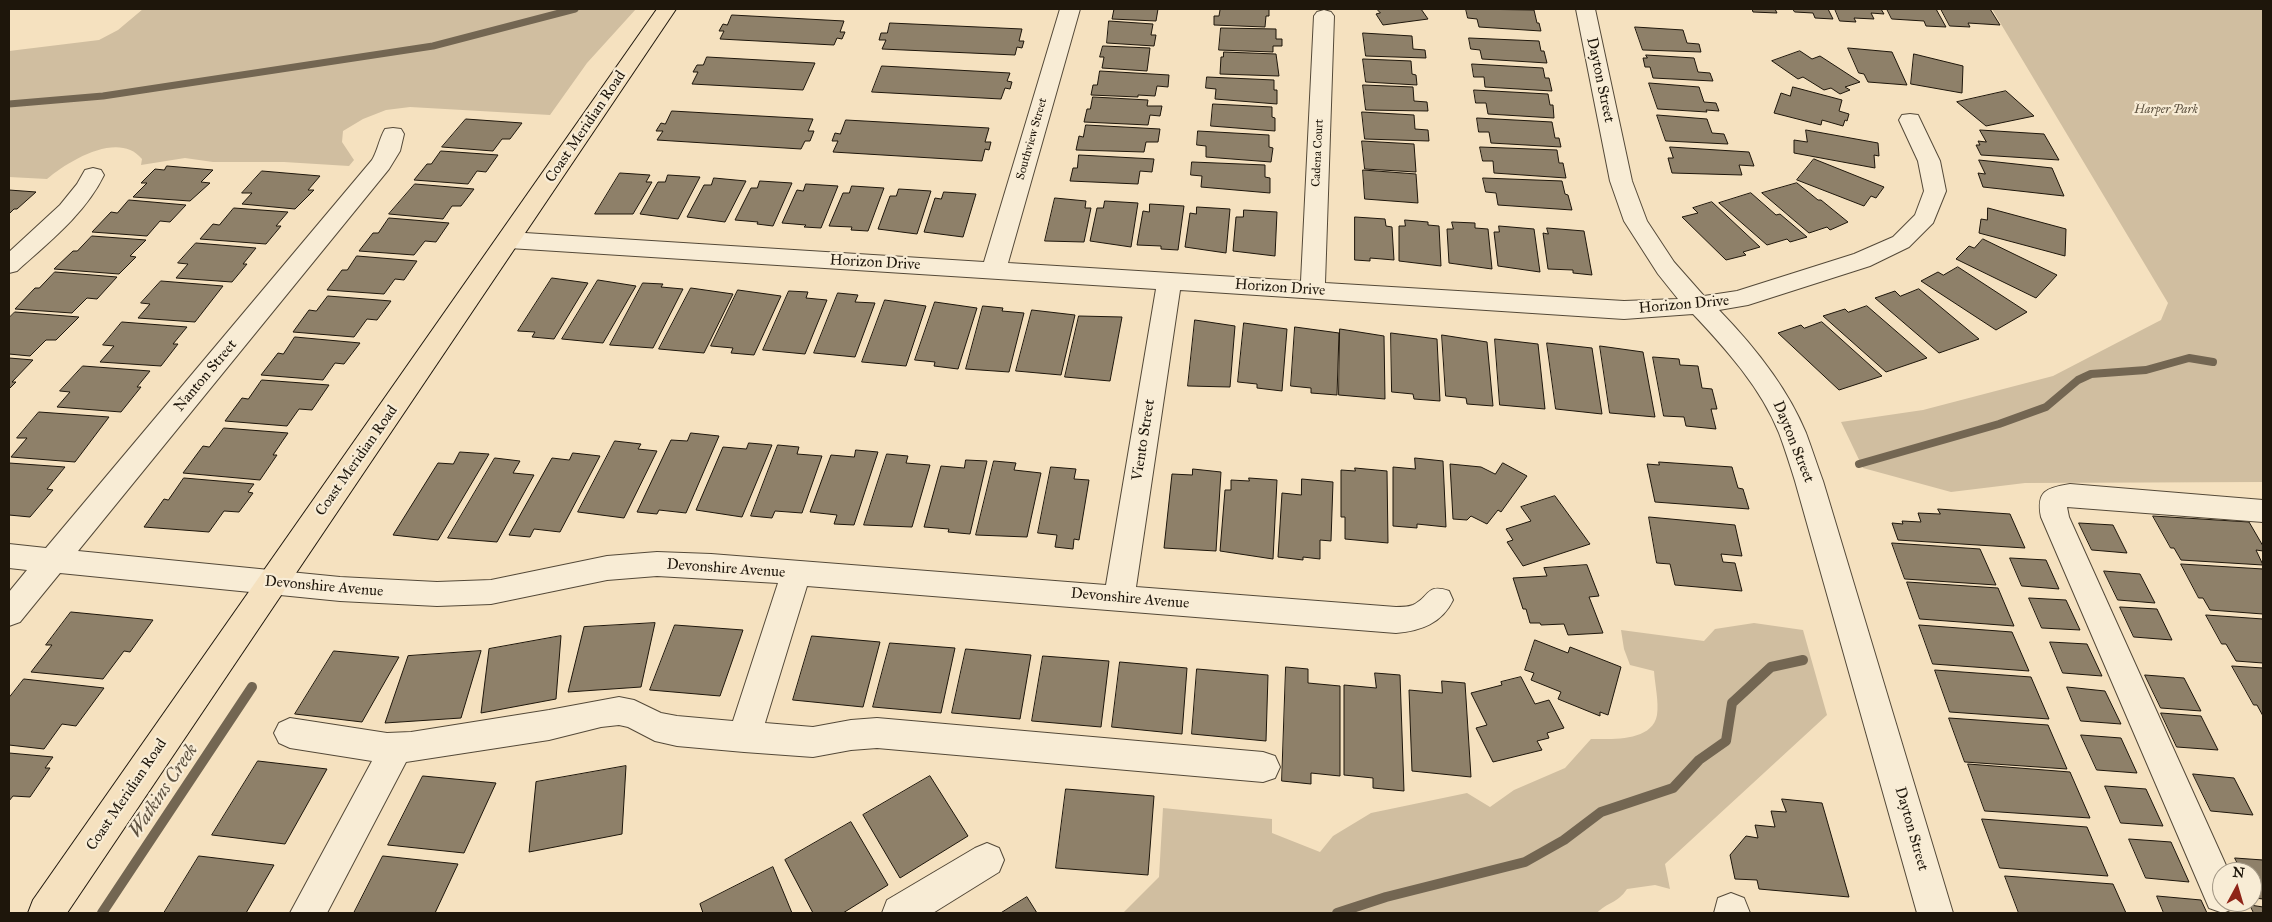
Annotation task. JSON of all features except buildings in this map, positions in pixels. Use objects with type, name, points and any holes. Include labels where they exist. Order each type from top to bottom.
[{"type":"main road","name":"Coast Meridian Road","points":[[46,913],[666,9]]},
{"type":"street","name":"Southview Street","points":[[994,270],[1070,9]]},
{"type":"street","name":"Dayton Street","points":[[1585,9],[1621,181],[1636,222],[1651,249],[1680,286],[1701,305],[1730,337],[1761,377],[1784,412],[1792,432],[1810,480],[1936,913]]},
{"type":"street","name":"Cadena Court","points":[[1313,290],[1324,16]]},
{"type":"street","name":"Horizon Drive","points":[[509,240],[1624,310],[1701,305],[1739,299],[1862,260],[1890,248],[1909,236],[1924,218],[1935,191],[1929,161],[1910,120]]},
{"type":"street","name":"Nanton Street","points":[[9,613],[381,164],[389,151],[393,134]]},
{"type":"street","points":[[9,265],[74,203],[88,187],[93,175]]},
{"type":"street","name":"Viento Street","points":[[1119,598],[1169,281]]},
{"type":"street","points":[[2212,874],[2054,518],[2052,507],[2054,500],[2058,497],[2070,495],[2263,511]]},
{"type":"street","name":"Devonshire Avenue","points":[[9,556],[392,593],[455,594],[507,589],[589,571],[633,565],[682,564],[1396,620],[1416,618],[1424,614],[1438,600]]},
{"type":"street","points":[[744,737],[796,573]]},
{"type":"street","points":[[290,733],[396,748],[433,745],[549,725],[610,712],[627,712],[655,726],[677,731],[744,737],[813,742],[851,735],[877,734],[1263,767]]},
{"type":"street","points":[[308,913],[396,748]]},
{"type":"street","points":[[900,913],[986,860]]},
{"type":"green space","points":[[143,9],[636,9],[587,63],[550,115],[410,107],[386,110],[363,119],[343,131],[342,142],[354,160],[349,166],[284,162],[213,162],[185,158],[141,165],[142,159],[132,151],[120,147],[94,151],[80,157],[47,179],[9,177],[9,51],[99,40],[118,30]]},
{"type":"green space","name":"Harper Park","points":[[1992,9],[2263,9],[2263,482],[2025,483],[1951,492],[1863,468],[1841,422],[1923,410],[2053,376],[2161,320],[2168,303]]},
{"type":"green space","points":[[1754,623],[1803,630],[1827,715],[1665,864],[1670,889],[1655,885],[1627,889],[1620,898],[1597,913],[1123,913],[1159,877],[1163,808],[1272,819],[1272,833],[1320,852],[1333,836],[1371,813],[1467,793],[1490,807],[1514,790],[1565,768],[1591,739],[1630,737],[1647,730],[1654,724],[1657,715],[1657,699],[1654,671],[1630,665],[1624,649],[1621,630],[1704,641],[1715,629]]},
{"type":"waterway","points":[[9,104],[103,96],[433,46],[575,9]]},
{"type":"waterway","points":[[1859,464],[1999,424],[2046,407],[2078,380],[2091,374],[2146,370],[2189,358],[2213,362]]},
{"type":"waterway","points":[[1337,913],[1386,897],[1525,862],[1564,840],[1601,812],[1673,788],[1699,760],[1726,741],[1732,703],[1771,667],[1803,660]]},
{"type":"waterway","name":"Watkins Creek","points":[[102,913],[252,687]]}]
